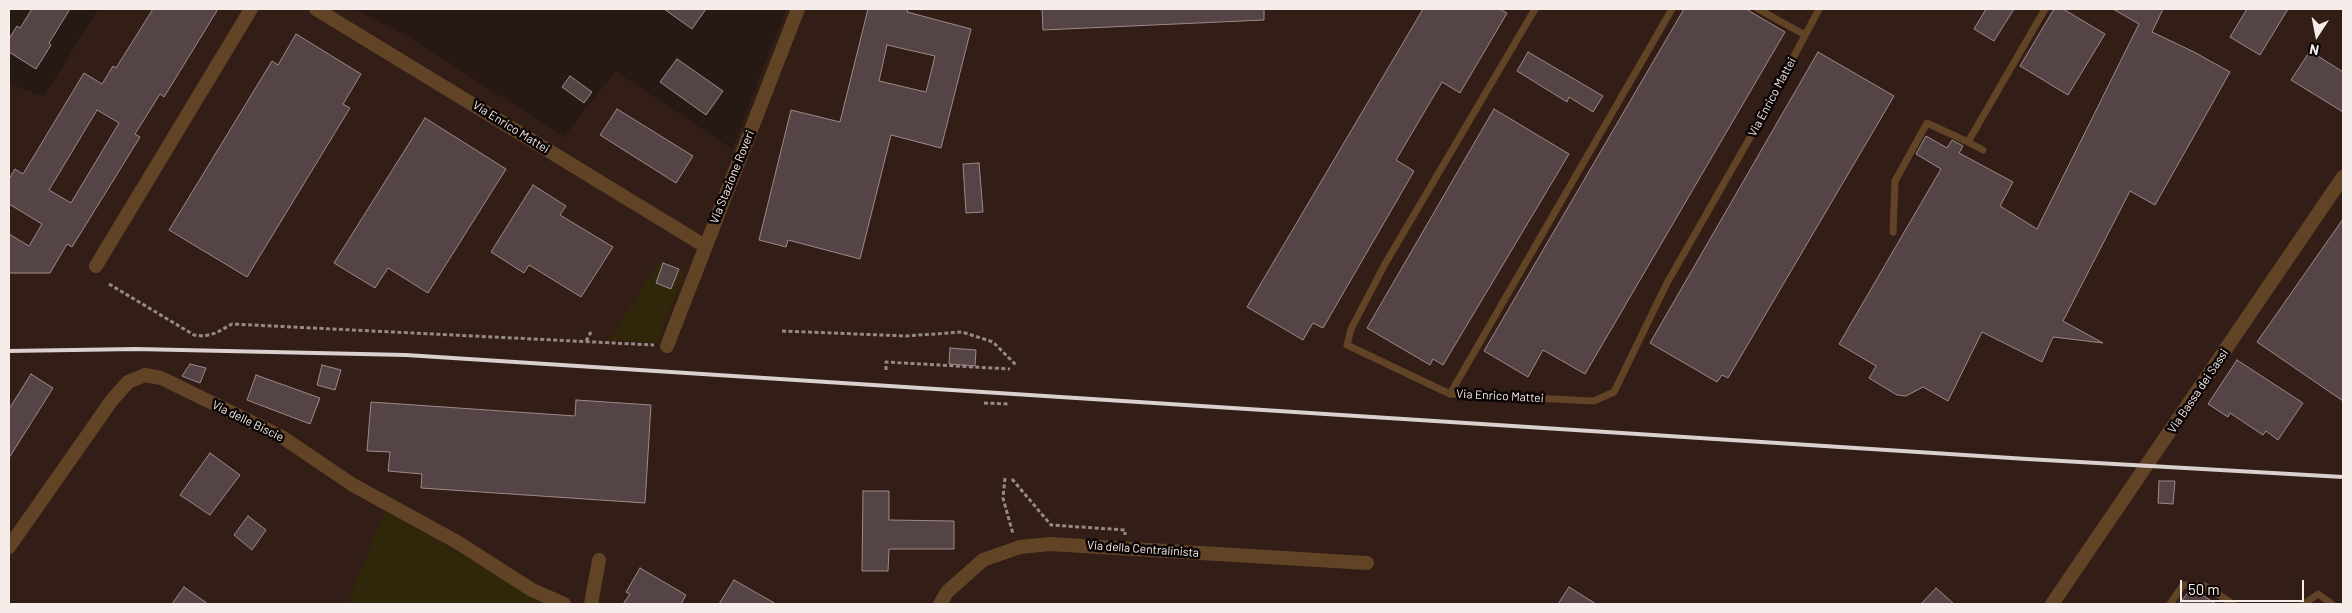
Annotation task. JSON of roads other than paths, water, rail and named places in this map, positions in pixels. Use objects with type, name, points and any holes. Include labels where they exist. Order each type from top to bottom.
[{"type":"street","points":[[96,266],[251,9]]},
{"type":"street","name":"Via Enrico Mattei","points":[[316,9],[705,246]]},
{"type":"street","name":"Via Stazione Roveri","points":[[667,346],[798,9]]},
{"type":"street","name":"Via Bassa dei Sassi","points":[[2052,604],[2343,177]]},
{"type":"street","name":"Via delle Biscie","points":[[9,547],[112,400],[128,382],[145,375],[161,378],[282,437],[354,485],[457,542],[532,590],[564,604]]},
{"type":"street","name":"Via della Centralinista","points":[[940,604],[948,592],[984,560],[1017,548],[1050,544],[1367,563]]},
{"type":"street","points":[[591,604],[599,560]]},
{"type":"lane","name":"Via Enrico Mattei","points":[[1534,9],[1385,264],[1351,329],[1347,345],[1450,394],[1594,401],[1614,392],[1668,283],[1764,113],[1819,9]]},
{"type":"lane","points":[[1450,394],[1672,9]]},
{"type":"lane","points":[[1758,9],[1805,35]]},
{"type":"lane","points":[[1968,142],[2045,9]]},
{"type":"lane","points":[[1892,232],[1895,181],[1927,123],[1983,150]]},
{"type":"lane","points":[[2170,604],[2184,585],[2205,586],[2233,604]]},
{"type":"lane","points":[[2304,604],[2318,594],[2332,604]]},
{"type":"railway","points":[[9,351],[136,349],[406,355],[2027,459],[2343,477]]}]
